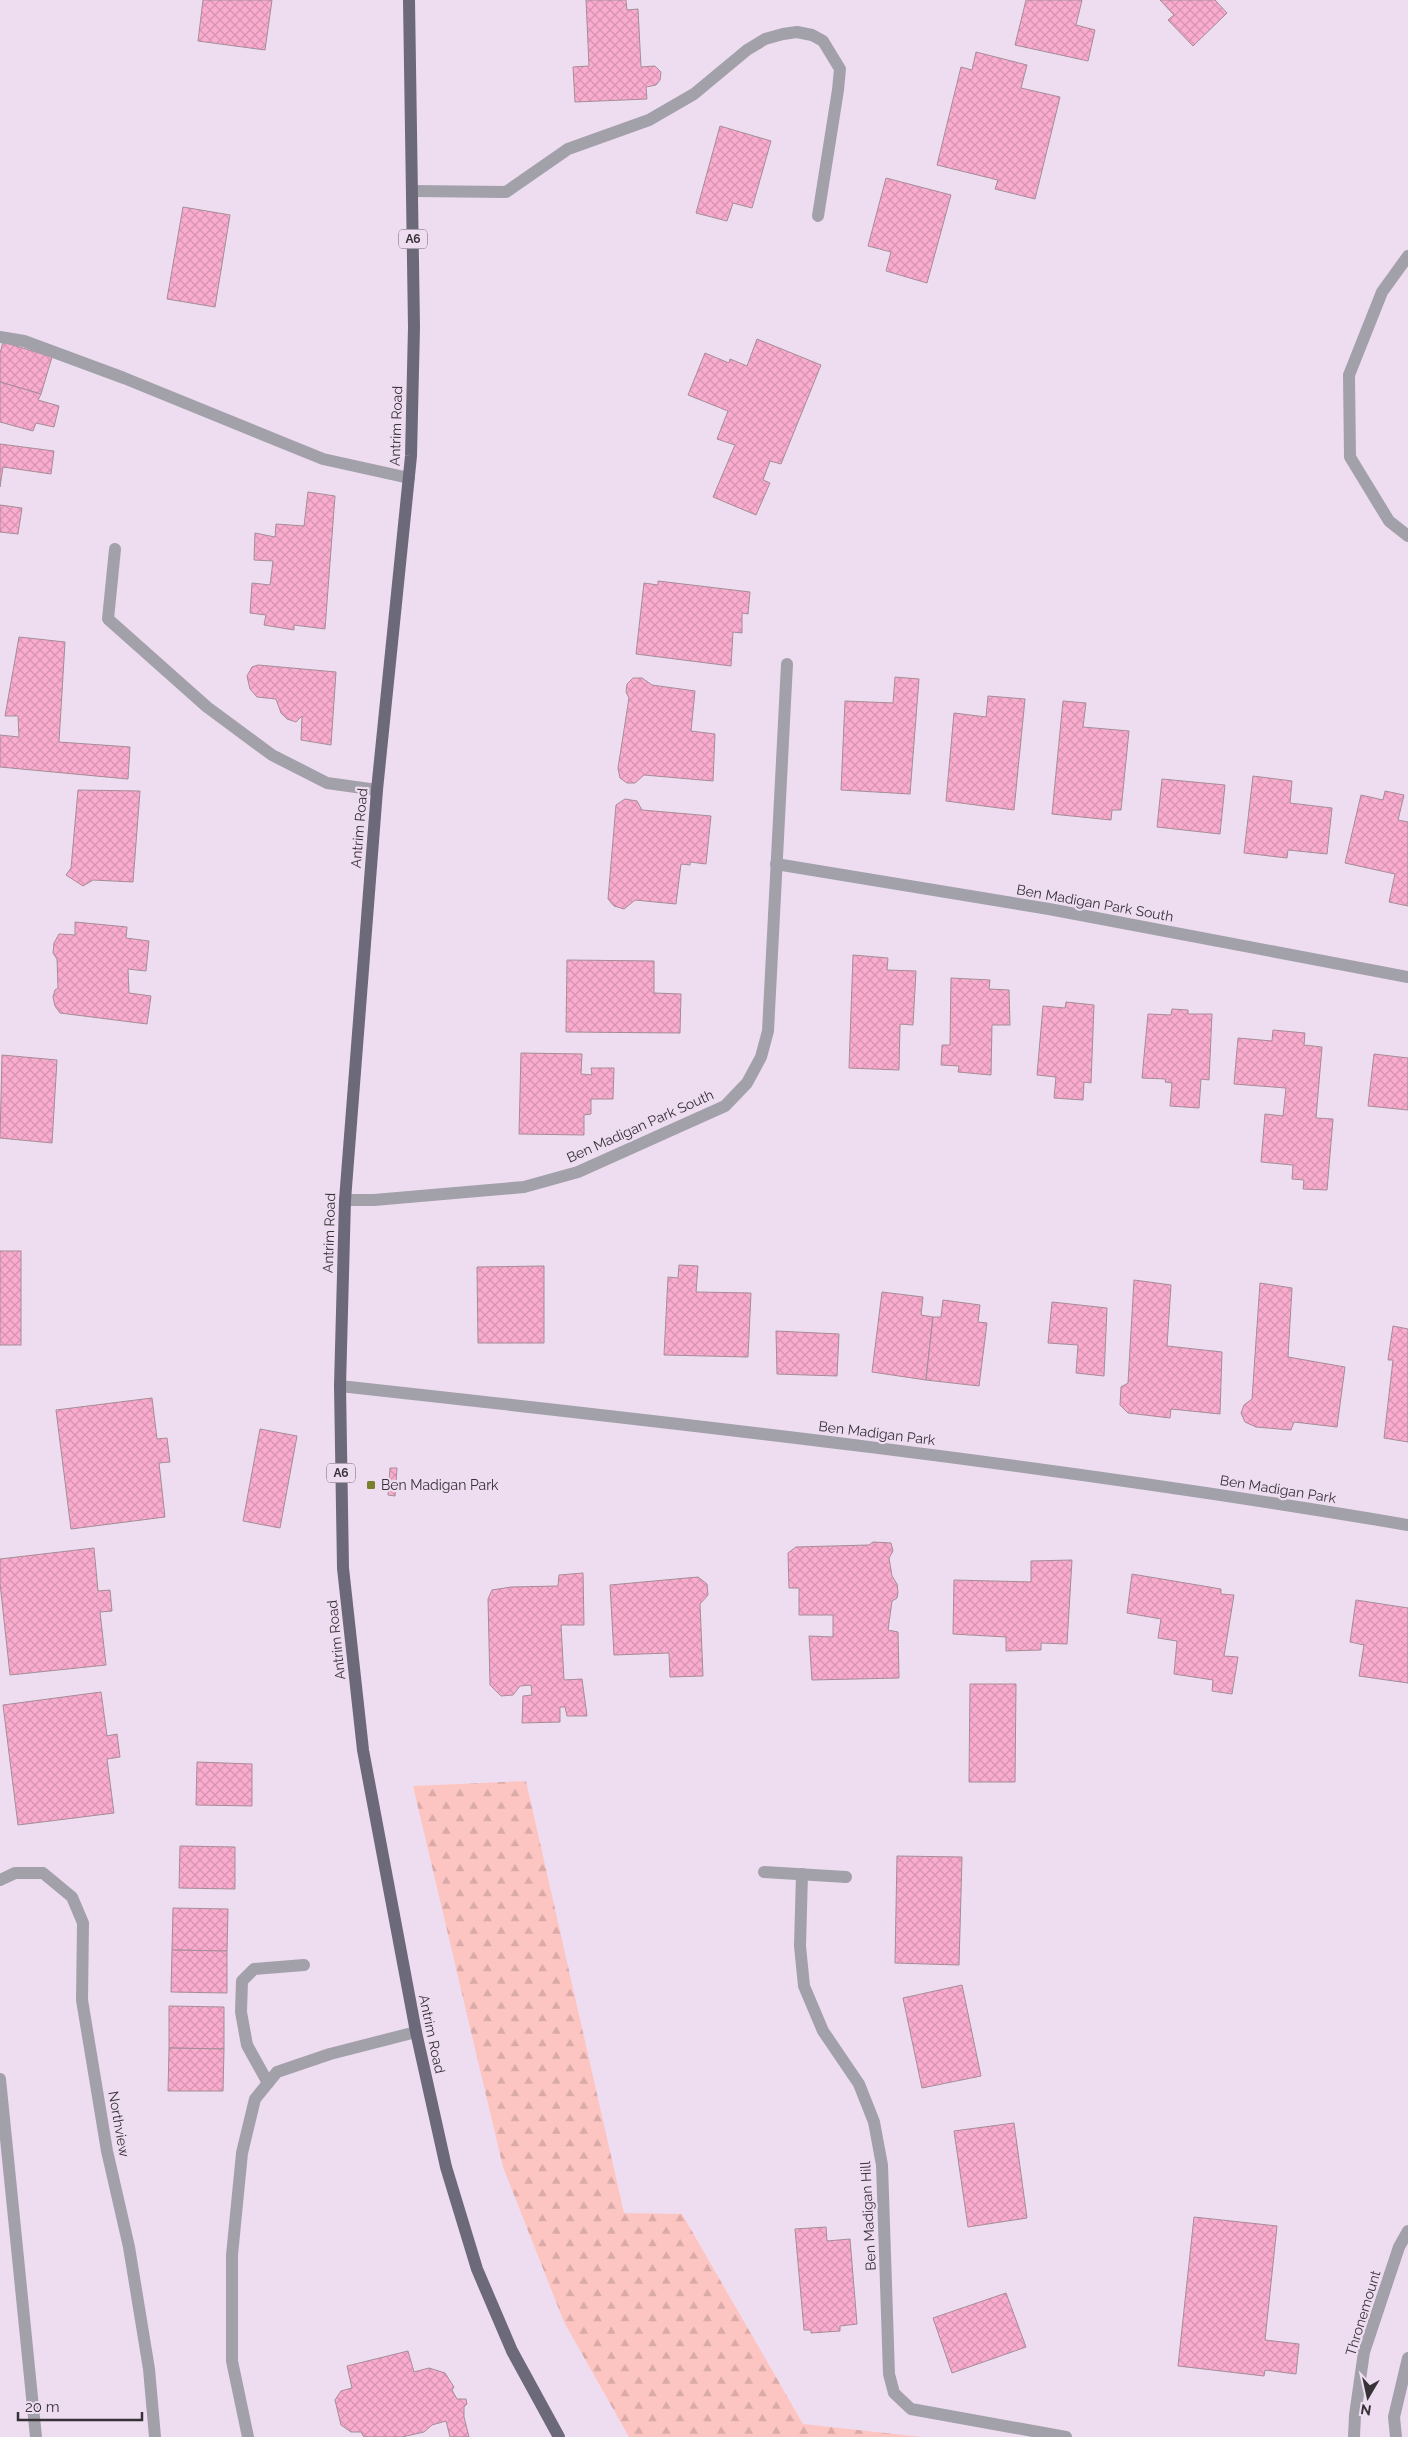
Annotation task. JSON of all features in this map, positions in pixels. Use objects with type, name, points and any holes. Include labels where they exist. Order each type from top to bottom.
[{"type":"main road","name":"Antrim Road","points":[[409,0],[414,327],[409,478],[359,996],[345,1200],[340,1386],[343,1568],[364,1750],[416,2032],[446,2167],[477,2269],[512,2351],[559,2437]]},
{"type":"street","points":[[412,191],[506,192],[568,149],[649,120],[694,94],[747,50],[765,39],[797,32],[812,35],[823,41],[840,69],[818,216]]},
{"type":"street","points":[[1408,256],[1382,292],[1349,375],[1350,457],[1389,521],[1408,536]]},
{"type":"street","points":[[0,337],[24,341],[115,375],[323,459],[409,478]]},
{"type":"street","points":[[115,549],[108,619],[207,707],[272,755],[327,783],[378,790]]},
{"type":"street","name":"Ben Madigan Park South","points":[[345,1200],[374,1200],[524,1187],[578,1172],[725,1106],[747,1083],[761,1057],[768,1031],[787,664]]},
{"type":"street","name":"Ben Madigan Park South","points":[[776,864],[1049,909],[1408,977]]},
{"type":"street","name":"Ben Madigan Park","points":[[340,1386],[901,1451],[1268,1501],[1408,1525]]},
{"type":"street","points":[[764,1872],[846,1877]]},
{"type":"street","name":"Northview","points":[[0,1879],[15,1873],[43,1873],[72,1897],[83,1923],[82,2000],[107,2151],[130,2257],[149,2369],[155,2437]]},
{"type":"street","name":"Ben Madigan Hill","points":[[802,1874],[800,1946],[804,1986],[823,2032],[859,2084],[874,2122],[879,2148],[882,2165],[889,2374],[894,2394],[910,2409],[1066,2437]]},
{"type":"street","points":[[268,2083],[247,2044],[241,2012],[242,1980],[254,1969],[304,1965]]},
{"type":"street","points":[[248,2437],[232,2361],[232,2255],[242,2153],[255,2099],[277,2072],[298,2064],[416,2032]]},
{"type":"street","points":[[0,2079],[36,2437]]},
{"type":"street","name":"Thronemount","points":[[1354,2437],[1355,2415],[1364,2352],[1399,2247],[1408,2231]]},
{"type":"street","points":[[1396,2437],[1394,2417],[1408,2358]]},
{"type":"green space","points":[[526,1781],[624,2213],[682,2214],[803,2424],[922,2437],[629,2437],[564,2322],[503,2167],[413,1786]]},
{"type":"building","points":[[203,0],[272,0],[265,50],[198,41]]},
{"type":"building","points":[[586,0],[626,0],[627,10],[638,9],[641,67],[655,66],[661,72],[660,80],[656,85],[646,87],[647,99],[575,102],[573,67],[589,66]]},
{"type":"building","points":[[1026,0],[1082,0],[1076,25],[1095,30],[1088,61],[1015,45]]},
{"type":"building","points":[[1160,0],[1215,0],[1227,13],[1193,46],[1168,20],[1174,15]]},
{"type":"building","points":[[976,52],[1027,65],[1021,88],[1060,97],[1035,199],[995,189],[998,180],[937,165],[961,67],[972,70]]},
{"type":"building","points":[[720,126],[771,141],[752,208],[733,203],[727,221],[696,213]]},
{"type":"building","points":[[886,178],[951,195],[927,283],[886,271],[891,252],[868,246]]},
{"type":"building","points":[[183,207],[230,215],[215,307],[167,299]]},
{"type":"building","points":[[757,339],[821,365],[781,464],[770,461],[763,480],[770,483],[756,515],[713,497],[735,445],[717,439],[728,411],[688,395],[705,353],[729,363],[730,359],[747,366]]},
{"type":"building","points":[[3,342],[52,357],[41,394],[0,382],[0,353]]},
{"type":"building","points":[[0,382],[41,394],[38,400],[59,406],[54,427],[36,423],[33,431],[0,422]]},
{"type":"building","points":[[0,444],[54,451],[51,474],[3,467],[0,487]]},
{"type":"building","points":[[308,492],[335,496],[325,629],[294,625],[294,630],[264,625],[266,615],[250,613],[252,583],[270,585],[273,561],[254,560],[255,533],[275,537],[276,524],[304,526]]},
{"type":"building","points":[[0,505],[22,508],[18,534],[0,532]]},
{"type":"building","points":[[658,581],[750,592],[748,614],[742,613],[742,633],[733,632],[731,666],[636,654],[644,583],[658,585]]},
{"type":"building","points":[[19,637],[65,642],[59,742],[130,747],[128,779],[0,767],[0,735],[19,737],[18,716],[5,716]]},
{"type":"building","points":[[258,665],[336,672],[331,745],[301,740],[302,716],[296,722],[287,719],[281,713],[276,699],[257,697],[250,689],[247,676],[252,667]]},
{"type":"building","points":[[895,677],[919,679],[910,794],[841,790],[845,701],[893,703]]},
{"type":"building","points":[[633,678],[642,678],[652,685],[695,691],[691,731],[715,734],[713,781],[644,775],[635,783],[627,783],[620,778],[618,768],[629,698],[626,692],[627,684]]},
{"type":"building","points":[[988,696],[1025,699],[1014,810],[946,801],[954,713],[986,717]]},
{"type":"building","points":[[1063,701],[1086,703],[1083,727],[1129,731],[1121,810],[1112,810],[1111,820],[1052,814]]},
{"type":"building","points":[[1253,776],[1292,781],[1290,803],[1332,808],[1327,854],[1288,850],[1287,858],[1244,853]]},
{"type":"building","points":[[1162,779],[1225,785],[1220,834],[1157,827]]},
{"type":"building","points":[[78,790],[140,791],[133,882],[93,880],[83,886],[66,875],[71,868]]},
{"type":"building","points":[[1385,791],[1404,795],[1398,820],[1408,822],[1408,906],[1389,902],[1395,874],[1345,863],[1361,795],[1383,800]]},
{"type":"building","points":[[625,799],[637,801],[642,810],[711,816],[706,864],[690,862],[690,865],[681,864],[676,904],[635,900],[624,909],[614,906],[608,899],[616,805]]},
{"type":"building","points":[[75,922],[127,927],[126,938],[149,941],[146,971],[128,969],[129,993],[151,996],[147,1024],[60,1013],[55,1006],[53,997],[55,990],[58,988],[57,959],[53,953],[54,943],[59,934],[75,935]]},
{"type":"building","points":[[853,955],[888,958],[887,970],[916,971],[913,1025],[900,1024],[899,1070],[849,1068]]},
{"type":"building","points":[[567,960],[654,961],[654,993],[681,994],[680,1033],[566,1032]]},
{"type":"building","points":[[951,978],[990,980],[989,989],[1009,990],[1010,1025],[992,1025],[991,1075],[958,1072],[959,1066],[941,1065],[942,1045],[950,1045]]},
{"type":"building","points":[[1066,1002],[1094,1005],[1091,1083],[1084,1082],[1083,1100],[1054,1098],[1056,1077],[1037,1075],[1043,1006],[1065,1008]]},
{"type":"building","points":[[1172,1009],[1188,1010],[1188,1014],[1212,1014],[1209,1080],[1201,1079],[1199,1108],[1170,1106],[1172,1083],[1165,1082],[1166,1079],[1142,1078],[1148,1014],[1171,1015]]},
{"type":"building","points":[[1273,1030],[1305,1033],[1304,1045],[1322,1047],[1316,1118],[1333,1119],[1327,1190],[1303,1189],[1304,1180],[1292,1179],[1293,1165],[1261,1162],[1265,1114],[1283,1116],[1286,1088],[1234,1084],[1238,1038],[1272,1041]]},
{"type":"building","points":[[521,1053],[582,1054],[581,1074],[592,1075],[591,1068],[614,1068],[613,1099],[591,1099],[591,1114],[584,1115],[584,1135],[519,1134]]},
{"type":"building","points":[[1374,1054],[1408,1058],[1408,1110],[1368,1106]]},
{"type":"building","points":[[2,1055],[57,1060],[52,1143],[0,1138]]},
{"type":"building","points":[[0,1251],[21,1251],[21,1345],[0,1345]]},
{"type":"building","points":[[679,1265],[698,1266],[696,1292],[751,1293],[748,1357],[664,1355],[668,1277],[678,1278]]},
{"type":"building","points":[[544,1266],[544,1343],[478,1343],[477,1267]]},
{"type":"building","points":[[1134,1280],[1171,1285],[1167,1346],[1222,1352],[1220,1414],[1171,1409],[1170,1418],[1128,1413],[1120,1405],[1121,1387],[1128,1383]]},
{"type":"building","points":[[1260,1283],[1292,1288],[1288,1357],[1345,1367],[1337,1427],[1294,1422],[1291,1430],[1256,1427],[1245,1422],[1241,1413],[1244,1405],[1252,1399]]},
{"type":"building","points":[[882,1292],[923,1297],[921,1315],[933,1317],[926,1380],[872,1372]]},
{"type":"building","points":[[943,1300],[980,1305],[978,1322],[987,1323],[979,1386],[926,1380],[933,1317],[941,1317]]},
{"type":"building","points":[[1052,1302],[1107,1308],[1104,1376],[1076,1373],[1078,1345],[1048,1343]]},
{"type":"building","points":[[1393,1326],[1408,1329],[1408,1442],[1384,1438],[1393,1360],[1388,1360]]},
{"type":"building","points":[[776,1331],[839,1334],[837,1376],[777,1374]]},
{"type":"building","points":[[152,1398],[157,1439],[167,1438],[170,1462],[159,1463],[165,1517],[71,1529],[56,1410]]},
{"type":"building","points":[[260,1429],[297,1436],[280,1528],[243,1521]]},
{"type":"building","points":[[390,1468],[397,1468],[395,1496],[388,1495]]},
{"type":"building","points":[[873,1542],[891,1543],[893,1551],[889,1558],[892,1576],[897,1584],[898,1592],[897,1598],[892,1601],[888,1630],[898,1632],[899,1678],[812,1680],[809,1636],[833,1637],[833,1615],[799,1615],[799,1588],[789,1588],[788,1553],[796,1547],[869,1545]]},
{"type":"building","points":[[94,1548],[98,1591],[110,1590],[112,1611],[100,1612],[106,1665],[10,1675],[0,1583],[0,1559]]},
{"type":"building","points":[[1072,1560],[1067,1644],[1041,1643],[1041,1650],[1006,1651],[1006,1637],[953,1634],[954,1580],[1031,1582],[1031,1561]]},
{"type":"building","points":[[583,1573],[584,1625],[561,1625],[564,1680],[582,1679],[587,1716],[567,1716],[565,1707],[560,1707],[560,1722],[522,1723],[523,1696],[532,1695],[531,1685],[520,1686],[513,1695],[501,1696],[490,1685],[488,1599],[492,1590],[511,1587],[558,1586],[559,1575]]},
{"type":"building","points":[[1132,1574],[1221,1589],[1221,1594],[1234,1595],[1224,1656],[1238,1657],[1232,1694],[1212,1691],[1213,1680],[1174,1674],[1177,1641],[1158,1638],[1161,1619],[1127,1613]]},
{"type":"building","points":[[698,1577],[707,1584],[708,1595],[700,1604],[703,1676],[670,1677],[669,1653],[614,1655],[610,1585]]},
{"type":"building","points":[[1356,1600],[1408,1608],[1408,1683],[1359,1676],[1364,1645],[1350,1642]]},
{"type":"building","points":[[970,1684],[1016,1684],[1015,1782],[969,1782]]},
{"type":"building","points":[[101,1692],[107,1736],[117,1734],[120,1757],[107,1759],[114,1813],[18,1825],[3,1705]]},
{"type":"building","points":[[197,1762],[252,1764],[252,1806],[196,1805]]},
{"type":"building","points":[[180,1846],[235,1847],[235,1889],[179,1888]]},
{"type":"building","points":[[897,1856],[962,1857],[959,1965],[895,1963]]},
{"type":"building","points":[[173,1908],[228,1909],[227,1951],[172,1950]]},
{"type":"building","points":[[172,1950],[227,1951],[227,1993],[171,1992]]},
{"type":"building","points":[[962,1985],[981,2076],[922,2088],[903,1998]]},
{"type":"building","points":[[169,2006],[224,2007],[224,2049],[169,2048]]},
{"type":"building","points":[[169,2048],[224,2049],[223,2091],[168,2091]]},
{"type":"building","points":[[1014,2123],[1027,2218],[968,2227],[954,2131]]},
{"type":"building","points":[[1194,2217],[1277,2226],[1265,2340],[1299,2344],[1296,2374],[1265,2370],[1264,2376],[1178,2366]]},
{"type":"building","points":[[826,2227],[827,2241],[850,2239],[857,2324],[840,2326],[840,2331],[811,2333],[811,2330],[804,2330],[795,2229]]},
{"type":"building","points":[[1006,2293],[1026,2347],[952,2373],[933,2318]]},
{"type":"building","points":[[408,2351],[414,2372],[429,2368],[445,2373],[454,2387],[452,2390],[457,2399],[466,2399],[467,2404],[464,2407],[464,2417],[469,2437],[450,2437],[446,2421],[432,2425],[424,2432],[402,2437],[364,2437],[361,2432],[351,2432],[341,2425],[335,2400],[341,2391],[352,2388],[347,2366]]},
{"type":"place","name":"Ben Madigan Park","points":[[371,1485]]}]
